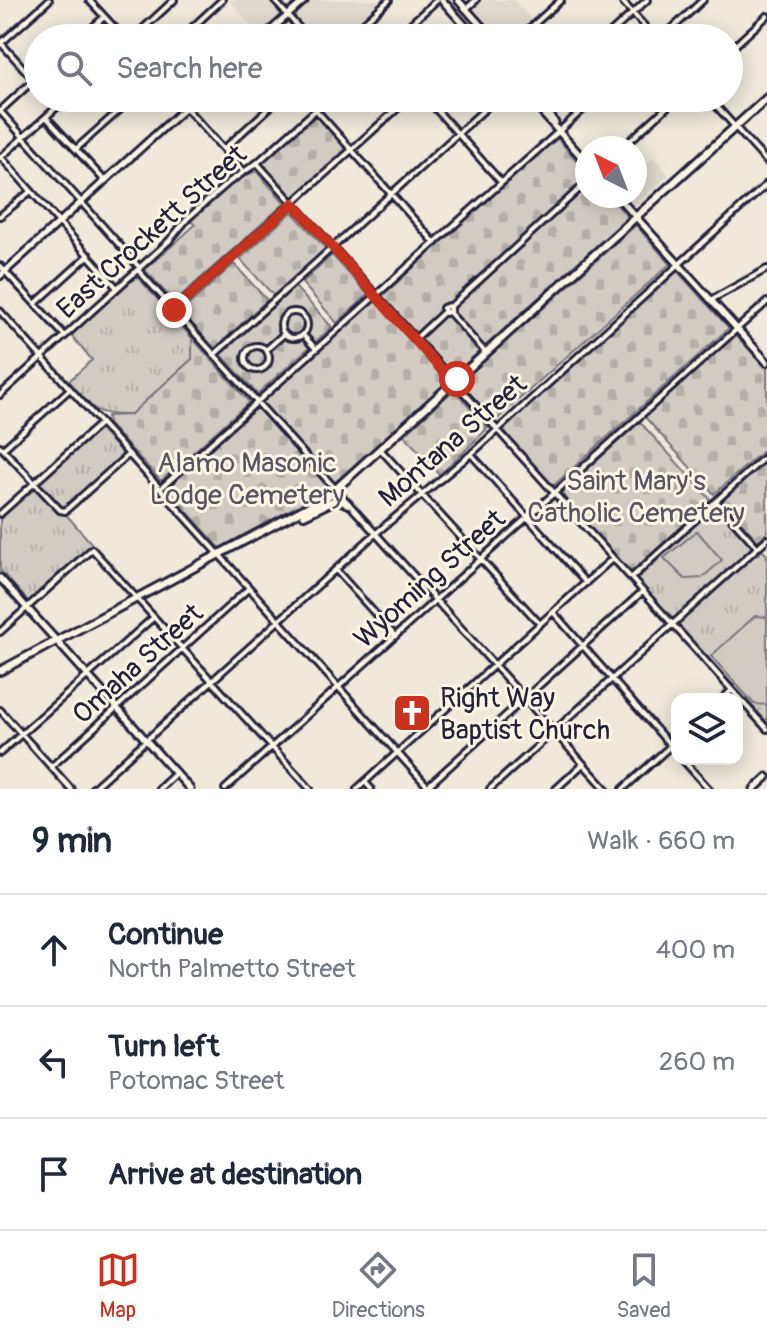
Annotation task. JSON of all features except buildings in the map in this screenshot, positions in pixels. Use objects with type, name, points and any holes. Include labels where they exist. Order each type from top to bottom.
[{"type":"main road","points":[[278,24],[305,0]]},
{"type":"main road","points":[[441,0],[456,12],[460,4],[479,24]]},
{"type":"main road","points":[[441,0],[463,24]]},
{"type":"main road","points":[[0,671],[220,556],[335,490],[767,98]]},
{"type":"main road","points":[[2,274],[181,112]]},
{"type":"main road","points":[[545,112],[575,149]]},
{"type":"main road","points":[[628,208],[767,362]]},
{"type":"main road","points":[[275,526],[337,499],[348,504]]},
{"type":"main road","points":[[0,578],[190,789]]},
{"type":"main road","points":[[754,789],[767,777]]},
{"type":"street","points":[[24,66],[0,43],[49,0]]},
{"type":"street","points":[[89,0],[111,24]]},
{"type":"street","points":[[148,24],[174,0]]},
{"type":"street","points":[[196,24],[222,0]]},
{"type":"street","points":[[274,0],[296,24]]},
{"type":"street","points":[[362,24],[389,0]]},
{"type":"street","points":[[412,24],[441,0]]},
{"type":"street","points":[[460,4],[476,0]]},
{"type":"street","points":[[534,24],[561,0]]},
{"type":"street","points":[[621,0],[642,24]]},
{"type":"street","points":[[620,24],[647,0]]},
{"type":"street","points":[[677,24],[703,0]]},
{"type":"street","points":[[743,38],[767,16]]},
{"type":"street","points":[[96,24],[104,17]]},
{"type":"street","points":[[24,89],[0,111],[255,403],[606,789]]},
{"type":"street","points":[[52,112],[0,158],[117,288]]},
{"type":"street","points":[[76,149],[117,112]]},
{"type":"street","points":[[191,112],[244,172]]},
{"type":"street","points":[[224,149],[265,112]]},
{"type":"street","name":"East Crockett Street","points":[[0,395],[173,238],[188,218],[257,163],[313,112]]},
{"type":"street","points":[[319,112],[435,243]]},
{"type":"street","points":[[174,310],[394,112]]},
{"type":"street","points":[[438,112],[501,182]]},
{"type":"street","points":[[214,355],[482,112]]},
{"type":"street","points":[[160,489],[580,112]]},
{"type":"street","points":[[635,136],[662,112]]},
{"type":"street","points":[[722,112],[767,162]]},
{"type":"street","points":[[46,117],[105,181]]},
{"type":"street","points":[[257,163],[767,729]]},
{"type":"street","name":"Montana Street","points":[[92,789],[375,534],[471,454],[767,184]]},
{"type":"street","points":[[0,216],[31,191]]},
{"type":"street","points":[[415,339],[575,193]]},
{"type":"street","points":[[35,304],[89,255]]},
{"type":"street","points":[[0,266],[2,274],[65,336]]},
{"type":"street","points":[[711,300],[767,267]]},
{"type":"street","name":"Wyoming Street","points":[[225,789],[767,302]]},
{"type":"street","points":[[448,310],[487,353]]},
{"type":"street","points":[[0,311],[429,787],[643,591]]},
{"type":"street","points":[[284,334],[283,318],[295,312],[308,322],[303,335]]},
{"type":"street","points":[[284,334],[294,338],[303,335]]},
{"type":"street","points":[[266,350],[284,334]]},
{"type":"street","points":[[303,335],[316,349]]},
{"type":"street","points":[[260,346],[266,350],[269,357],[266,367],[259,370],[249,367],[245,360],[249,350],[260,346]]},
{"type":"street","points":[[70,389],[1,448],[60,510],[65,511],[129,454]]},
{"type":"street","points":[[0,514],[101,423]]},
{"type":"street","points":[[380,449],[540,624]]},
{"type":"street","points":[[471,454],[586,583]]},
{"type":"street","points":[[631,578],[767,455]]},
{"type":"street","points":[[716,501],[758,548]]},
{"type":"street","points":[[490,789],[767,539]]},
{"type":"street","points":[[0,632],[92,549],[310,789]]},
{"type":"street","points":[[357,789],[613,558]]},
{"type":"street","points":[[336,570],[395,636]]},
{"type":"street","name":"Omaha Street","points":[[51,767],[249,588]]},
{"type":"street","points":[[553,612],[670,746],[623,789]]},
{"type":"street","points":[[0,753],[154,617]]},
{"type":"street","points":[[729,693],[732,690]]},
{"type":"street","points":[[0,710],[71,789]]},
{"type":"street","points":[[556,789],[583,764]]},
{"type":"street","points":[[687,765],[709,789]]},
{"type":"street","points":[[159,789],[176,773]]},
{"type":"street","points":[[365,782],[371,789]]},
{"type":"shaded area","points":[[229,0],[269,0],[281,14],[270,24],[250,24]]},
{"type":"shaded area","points":[[313,0],[381,0],[354,24],[300,24],[294,17]]},
{"type":"shaded area","points":[[463,0],[514,0],[531,19],[525,24],[484,24]]},
{"type":"shaded area","points":[[653,157],[669,175],[647,194],[647,163]]},
{"type":"green space","points":[[315,114],[348,150],[293,199],[261,163]]},
{"type":"green space","points":[[557,138],[575,158],[575,208],[620,208],[628,217],[453,375],[382,296]]},
{"type":"green space","points":[[256,171],[285,203],[174,302],[145,270],[195,225],[190,220],[232,182]]},
{"type":"green space","points":[[292,212],[327,250],[275,297],[240,259]]},
{"type":"green space","points":[[636,225],[670,264],[495,421],[460,383]]},
{"type":"green space","points":[[332,255],[368,295],[337,323],[302,283]]},
{"type":"green space","points":[[234,264],[267,300],[215,349],[181,312]]},
{"type":"green space","points":[[677,271],[729,328],[553,486],[502,429]]},
{"type":"green space","points":[[137,276],[192,338],[192,359],[130,415],[108,414],[89,404],[69,381],[92,360],[71,335]]},
{"type":"green space","points":[[295,287],[332,327],[257,394],[221,354]]},
{"type":"green space","points":[[376,300],[447,382],[334,483],[262,402]]},
{"type":"green space","points":[[735,334],[767,369],[767,447],[714,494],[644,416]]},
{"type":"green space","points":[[192,338],[249,402],[161,481],[108,424],[107,416],[130,415],[192,359]]},
{"type":"green space","points":[[454,390],[488,428],[440,475],[404,435]]},
{"type":"green space","name":"Alamo Masonic Lodge Cemetery","points":[[256,407],[326,485],[326,490],[220,548],[166,488]]},
{"type":"green space","name":"Saint Mary's Catholic Cemetery","points":[[640,422],[711,500],[630,573],[561,493]]},
{"type":"green space","points":[[99,429],[124,455],[63,511],[92,544],[29,602],[0,570],[0,518]]},
{"type":"green space","points":[[767,461],[767,533],[758,541],[722,501]]},
{"type":"green space","points":[[715,507],[759,554],[762,550],[767,555],[767,722],[743,693],[636,580]]},
{"type":"green space","points":[[697,531],[722,560],[702,578],[685,579],[664,558]]},
{"type":"green space","points":[[755,616],[767,617],[767,705],[754,704],[711,656]]},
{"type":"place","name":"Right Way Baptist Church","points":[[412,713]]},
{"type":"route","points":[[174,310],[293,203],[453,383],[457,379]]}]
